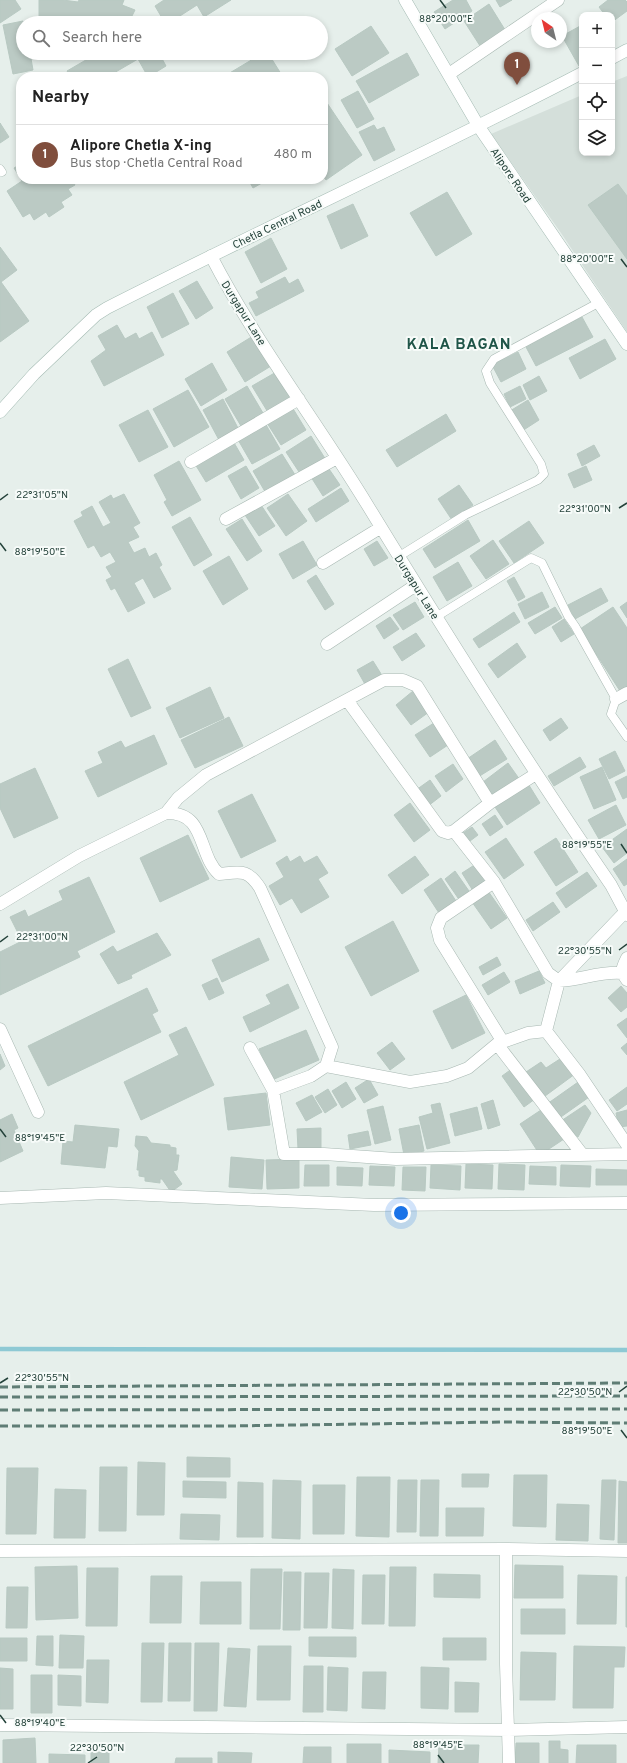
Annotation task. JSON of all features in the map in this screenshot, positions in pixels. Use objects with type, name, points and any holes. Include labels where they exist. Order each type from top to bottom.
[{"type":"street","name":"Alipore Road","points":[[405,0],[479,127],[576,270],[626,340]]},
{"type":"street","points":[[449,74],[558,0]]},
{"type":"street","points":[[615,56],[627,50]]},
{"type":"street","name":"Chetla Central Road","points":[[0,412],[34,374],[96,315],[211,256],[479,127],[579,75]]},
{"type":"street","name":"Durgapur Lane","points":[[211,256],[232,296],[337,458],[536,774],[611,885],[626,913]]},
{"type":"street","points":[[191,462],[299,399]]},
{"type":"street","points":[[226,519],[337,458]]},
{"type":"street","points":[[322,563],[380,528]]},
{"type":"street","points":[[327,644],[416,585]]},
{"type":"street","points":[[0,904],[90,850],[166,813],[178,798],[206,775],[384,680],[403,680],[417,686],[490,803]]},
{"type":"street","points":[[616,699],[627,693]]},
{"type":"street","points":[[347,700],[442,831],[448,833],[454,831],[490,803],[536,774]]},
{"type":"street","points":[[166,813],[178,813],[192,822],[200,833],[210,866],[219,874],[241,872],[252,876],[260,888],[332,1047],[326,1066],[311,1076],[273,1090]]},
{"type":"street","points":[[454,831],[494,882],[548,973],[559,981],[572,980],[608,972],[624,977],[622,967],[627,958]]},
{"type":"street","points":[[494,882],[441,918],[437,928],[440,940],[500,1043],[582,1154]]},
{"type":"street","points":[[546,1031],[559,981],[626,913]]},
{"type":"street","points":[[0,1029],[38,1112]]},
{"type":"street","points":[[326,1066],[410,1082],[447,1076],[468,1068],[500,1043],[528,1033],[546,1031]]},
{"type":"street","points":[[546,1031],[580,1075],[627,1145]]},
{"type":"street","points":[[250,1048],[273,1090],[284,1154],[324,1154],[396,1158],[536,1157],[582,1154],[627,1154]]},
{"type":"street","points":[[0,1198],[106,1193],[374,1205],[627,1203]]},
{"type":"street","points":[[0,1551],[506,1549],[627,1551]]},
{"type":"street","points":[[506,1549],[506,1664],[509,1763]]},
{"type":"street","points":[[0,1725],[509,1730],[627,1727]]},
{"type":"lane","points":[[398,557],[465,515],[538,480],[544,474],[541,464],[490,383],[486,371],[494,359],[600,302]]},
{"type":"lane","points":[[436,617],[530,558],[542,563],[568,616],[616,699],[611,714],[627,737]]},
{"type":"shaded area","points":[[627,76],[627,332],[561,233],[491,134],[579,96],[579,156],[615,156],[615,81]]},
{"type":"building","points":[[0,0],[15,0],[21,9],[0,23]]},
{"type":"building","points":[[39,0],[63,0],[78,2],[79,0],[124,0],[122,5],[135,10],[132,16],[39,16]]},
{"type":"building","points":[[164,0],[231,0],[206,16],[203,16],[197,5],[180,16],[161,16],[155,6]]},
{"type":"building","points":[[453,0],[466,0],[472,11],[445,29],[434,12]]},
{"type":"building","points":[[496,0],[512,0],[500,7]]},
{"type":"building","points":[[608,0],[625,0],[627,2],[627,11],[615,20],[615,12],[603,12],[599,7]]},
{"type":"building","points":[[489,4],[507,33],[482,49],[464,21]]},
{"type":"building","points":[[16,22],[16,60],[31,60],[33,70],[16,72],[13,74],[3,25]]},
{"type":"building","points":[[371,26],[389,53],[352,76],[335,49]]},
{"type":"building","points":[[579,27],[579,66],[567,45],[567,33]]},
{"type":"building","points":[[407,53],[419,75],[369,103],[356,81]]},
{"type":"building","points":[[86,60],[136,60],[116,72],[67,71]]},
{"type":"building","points":[[139,60],[163,60],[166,66],[156,72],[145,72]]},
{"type":"building","points":[[251,60],[272,60],[280,72],[231,72]]},
{"type":"building","points":[[358,91],[374,119],[357,128],[341,100]]},
{"type":"building","points":[[328,104],[362,155],[328,179]]},
{"type":"building","points":[[0,123],[9,137],[0,143]]},
{"type":"building","points":[[374,125],[377,130],[384,127],[395,150],[374,161],[359,132]]},
{"type":"building","points":[[18,184],[75,185],[68,189],[72,195],[61,202],[64,207],[49,217],[46,212],[34,220],[30,213],[23,217],[7,191]]},
{"type":"building","points":[[251,184],[260,184],[253,188]]},
{"type":"building","points":[[618,184],[627,196],[627,259],[588,205]]},
{"type":"building","points":[[447,192],[472,234],[436,256],[410,213]]},
{"type":"building","points":[[353,204],[368,236],[341,249],[327,216]]},
{"type":"building","points":[[271,238],[287,269],[261,283],[245,252]]},
{"type":"building","points":[[0,247],[17,270],[1,282],[29,321],[0,342]]},
{"type":"building","points":[[285,277],[289,284],[298,279],[304,291],[256,316],[249,303],[259,298],[256,292]]},
{"type":"building","points":[[197,281],[213,308],[196,319],[179,291]]},
{"type":"building","points":[[173,293],[189,324],[162,338],[147,307]]},
{"type":"building","points":[[582,317],[593,337],[536,366],[526,347]]},
{"type":"building","points":[[117,325],[125,339],[136,333],[139,339],[152,332],[164,355],[104,386],[91,361],[106,350],[98,336]]},
{"type":"building","points":[[253,336],[271,366],[245,382],[227,352]]},
{"type":"building","points":[[605,339],[616,359],[580,379],[569,358]]},
{"type":"building","points":[[518,352],[526,369],[501,382],[492,365]]},
{"type":"building","points":[[212,363],[227,390],[201,406],[185,379]]},
{"type":"building","points":[[278,371],[295,399],[269,414],[252,386]]},
{"type":"building","points":[[539,376],[547,391],[530,400],[523,385]]},
{"type":"building","points":[[247,386],[263,413],[241,426],[225,399]]},
{"type":"building","points":[[520,386],[526,399],[510,407],[504,394]]},
{"type":"building","points":[[188,390],[209,427],[174,447],[153,409]]},
{"type":"building","points":[[223,399],[239,430],[219,440],[203,410]]},
{"type":"building","points":[[528,400],[539,420],[522,431],[510,411]]},
{"type":"building","points":[[292,407],[306,430],[281,445],[267,423]]},
{"type":"building","points":[[148,410],[168,447],[139,462],[119,425]]},
{"type":"building","points":[[446,414],[456,431],[397,467],[386,450]]},
{"type":"building","points":[[265,423],[280,449],[252,464],[237,438]]},
{"type":"building","points":[[311,436],[326,460],[301,475],[286,452]]},
{"type":"building","points":[[233,441],[244,460],[206,482],[195,464]]},
{"type":"building","points":[[594,445],[600,456],[582,466],[577,454]]},
{"type":"building","points":[[282,454],[297,478],[267,495],[253,471]]},
{"type":"building","points":[[179,461],[201,500],[172,516],[164,502],[167,500],[154,475]]},
{"type":"building","points":[[246,466],[259,488],[241,499],[228,476]]},
{"type":"building","points":[[327,466],[340,485],[323,496],[311,477]]},
{"type":"building","points":[[586,466],[592,480],[574,488],[568,474]]},
{"type":"building","points":[[459,485],[473,505],[452,520],[438,499]]},
{"type":"building","points":[[341,488],[349,501],[316,522],[308,509]]},
{"type":"building","points":[[124,494],[140,523],[133,527],[139,537],[128,542],[134,553],[145,548],[149,557],[156,553],[162,565],[159,567],[171,589],[154,598],[143,578],[134,583],[145,603],[128,612],[115,588],[111,590],[106,580],[112,577],[106,567],[116,562],[110,552],[101,557],[94,545],[88,548],[74,521],[83,516],[81,512],[92,506],[103,527],[111,523],[99,502],[111,495],[113,499]]},
{"type":"building","points":[[288,494],[307,521],[286,536],[267,508]]},
{"type":"building","points":[[259,502],[275,526],[259,536],[243,512]]},
{"type":"building","points":[[190,517],[212,555],[194,566],[172,527]]},
{"type":"building","points":[[242,519],[262,551],[247,561],[226,529]]},
{"type":"building","points":[[468,520],[480,541],[435,568],[423,549]]},
{"type":"building","points":[[529,521],[544,543],[514,563],[499,541]]},
{"type":"building","points":[[493,540],[509,564],[486,579],[470,556]]},
{"type":"building","points":[[303,541],[317,565],[293,579],[279,554]]},
{"type":"building","points":[[377,541],[388,558],[374,566],[364,549]]},
{"type":"building","points":[[229,556],[248,589],[223,605],[203,571]]},
{"type":"building","points":[[458,562],[472,586],[447,601],[433,577]]},
{"type":"building","points":[[316,575],[334,604],[325,610],[307,581]]},
{"type":"building","points":[[514,577],[525,597],[518,601],[507,581]]},
{"type":"building","points":[[601,588],[608,601],[575,619],[568,605]]},
{"type":"building","points":[[542,592],[549,607],[525,619],[518,604]]},
{"type":"building","points":[[415,602],[424,617],[403,630],[393,615]]},
{"type":"building","points":[[627,602],[627,618],[620,607]]},
{"type":"building","points":[[555,607],[562,618],[535,634],[528,623]]},
{"type":"building","points":[[613,607],[627,628],[627,687],[620,691],[580,629]]},
{"type":"building","points":[[514,612],[520,622],[479,648],[473,639]]},
{"type":"building","points":[[390,617],[399,629],[384,639],[376,626]]},
{"type":"building","points":[[564,619],[574,634],[561,642],[552,627]]},
{"type":"building","points":[[416,633],[425,646],[402,661],[393,647]]},
{"type":"building","points":[[517,643],[526,657],[498,678],[488,664]]},
{"type":"building","points":[[128,659],[151,708],[131,717],[108,669]]},
{"type":"building","points":[[373,661],[383,677],[366,686],[357,670]]},
{"type":"building","points":[[210,687],[224,718],[180,738],[166,708]]},
{"type":"building","points":[[413,691],[429,712],[411,725],[396,705]]},
{"type":"building","points":[[229,717],[243,746],[195,768],[181,740]]},
{"type":"building","points":[[561,718],[568,728],[550,741],[543,730]]},
{"type":"building","points":[[434,723],[448,745],[430,757],[415,735]]},
{"type":"building","points":[[154,735],[167,764],[98,797],[85,771],[103,763],[98,752],[121,741],[125,748]]},
{"type":"building","points":[[495,740],[507,759],[478,777],[467,759]]},
{"type":"building","points":[[615,751],[625,771],[609,779],[599,759]]},
{"type":"building","points":[[580,757],[586,767],[554,786],[548,776]]},
{"type":"building","points":[[508,763],[520,780],[495,798],[483,782]]},
{"type":"building","points":[[453,764],[463,779],[446,792],[435,776]]},
{"type":"building","points":[[602,767],[616,800],[594,809],[580,777]]},
{"type":"building","points":[[35,768],[58,818],[14,838],[0,808],[0,784]]},
{"type":"building","points":[[627,776],[627,797],[623,799],[615,782]]},
{"type":"building","points":[[430,780],[441,796],[428,806],[416,790]]},
{"type":"building","points":[[527,782],[540,803],[507,825],[493,804]]},
{"type":"building","points":[[252,794],[276,841],[241,858],[218,811]]},
{"type":"building","points":[[410,803],[430,830],[414,842],[394,815]]},
{"type":"building","points":[[616,805],[626,825],[599,839],[588,820]]},
{"type":"building","points":[[495,815],[503,827],[490,836],[482,824]]},
{"type":"building","points":[[472,827],[478,835],[466,844],[460,835]]},
{"type":"building","points":[[627,829],[627,853],[614,863],[602,847]]},
{"type":"building","points":[[188,835],[209,879],[160,902],[140,858]]},
{"type":"building","points":[[506,838],[524,865],[504,879],[485,852]]},
{"type":"building","points":[[556,838],[578,872],[556,886],[534,852]]},
{"type":"building","points":[[287,856],[290,862],[300,856],[304,863],[317,856],[328,873],[318,879],[329,897],[301,913],[292,898],[280,905],[269,886],[284,877],[276,863]]},
{"type":"building","points":[[415,856],[429,875],[402,894],[388,875]]},
{"type":"building","points":[[627,859],[627,884],[624,886],[613,869]]},
{"type":"building","points":[[476,864],[489,884],[475,894],[462,873]]},
{"type":"building","points":[[455,871],[469,891],[458,898],[445,879]]},
{"type":"building","points":[[587,872],[597,886],[566,908],[556,893]]},
{"type":"building","points":[[89,877],[115,932],[77,951],[80,957],[0,995],[0,952],[22,941],[10,917],[25,910],[28,917],[63,900],[59,891]]},
{"type":"building","points":[[441,878],[456,901],[439,913],[424,890]]},
{"type":"building","points":[[488,891],[507,918],[491,929],[472,902]]},
{"type":"building","points":[[553,902],[560,912],[533,931],[526,920]]},
{"type":"building","points":[[393,921],[419,971],[371,996],[345,947]]},
{"type":"building","points":[[157,933],[171,955],[131,975],[132,978],[118,984],[100,954],[113,946],[117,952]]},
{"type":"building","points":[[259,938],[269,960],[222,982],[212,960]]},
{"type":"building","points":[[497,957],[501,965],[483,975],[479,967]]},
{"type":"building","points":[[539,971],[545,983],[520,994],[515,981]]},
{"type":"building","points":[[504,972],[510,982],[488,995],[482,985]]},
{"type":"building","points":[[217,978],[224,993],[209,1000],[202,985]]},
{"type":"building","points":[[288,984],[299,1008],[250,1032],[243,1017],[271,1004],[266,995]]},
{"type":"building","points":[[621,986],[627,993],[627,1007],[621,1012],[608,998]]},
{"type":"building","points":[[147,988],[158,1011],[152,1014],[161,1032],[48,1086],[28,1046]]},
{"type":"building","points":[[466,995],[485,1033],[452,1049],[433,1011]]},
{"type":"building","points":[[627,1018],[627,1038],[617,1025]]},
{"type":"building","points":[[186,1027],[214,1085],[141,1120],[124,1082],[179,1055],[169,1035]]},
{"type":"building","points":[[306,1030],[319,1060],[272,1080],[259,1049]]},
{"type":"building","points":[[392,1042],[405,1059],[390,1070],[377,1053]]},
{"type":"building","points":[[627,1043],[627,1055],[621,1048]]},
{"type":"building","points":[[0,1054],[5,1066],[0,1070]]},
{"type":"building","points":[[563,1057],[575,1074],[541,1099],[523,1074],[541,1062],[546,1068]]},
{"type":"building","points":[[513,1068],[535,1099],[524,1107],[502,1076]]},
{"type":"building","points":[[369,1079],[378,1095],[364,1103],[355,1088]]},
{"type":"building","points":[[581,1080],[592,1095],[558,1119],[547,1104]]},
{"type":"building","points":[[346,1082],[356,1099],[342,1108],[332,1091]]},
{"type":"building","points":[[627,1087],[627,1104],[617,1111],[609,1100]]},
{"type":"building","points":[[328,1089],[337,1105],[325,1113],[315,1097]]},
{"type":"building","points":[[266,1093],[270,1125],[228,1130],[224,1098]]},
{"type":"building","points":[[312,1095],[322,1112],[306,1121],[296,1103]]},
{"type":"building","points":[[493,1100],[500,1125],[488,1129],[481,1104]]},
{"type":"building","points":[[440,1103],[450,1143],[427,1149],[419,1117],[433,1113],[431,1105]]},
{"type":"building","points":[[585,1105],[591,1113],[578,1137],[561,1121]]},
{"type":"building","points":[[383,1106],[391,1140],[375,1144],[367,1110]]},
{"type":"building","points":[[477,1107],[482,1129],[455,1136],[450,1114]]},
{"type":"building","points":[[544,1108],[564,1139],[540,1155],[520,1124]]},
{"type":"building","points":[[627,1110],[627,1126],[619,1127],[616,1113]]},
{"type":"building","points":[[12,1114],[18,1128],[14,1130],[23,1151],[0,1162],[0,1120]]},
{"type":"building","points":[[75,1125],[119,1129],[117,1147],[108,1146],[105,1168],[61,1164],[63,1141],[73,1142]]},
{"type":"building","points":[[419,1125],[424,1151],[404,1155],[399,1129]]},
{"type":"building","points":[[321,1128],[321,1148],[298,1149],[297,1129]]},
{"type":"building","points":[[368,1131],[371,1145],[350,1149],[348,1135]]},
{"type":"building","points":[[136,1136],[147,1137],[151,1143],[170,1145],[170,1147],[176,1148],[176,1155],[179,1155],[177,1170],[173,1171],[182,1184],[171,1192],[162,1179],[160,1179],[160,1183],[145,1181],[145,1177],[139,1176],[139,1170],[137,1170],[139,1151],[135,1146]]},
{"type":"building","points":[[231,1157],[264,1160],[262,1189],[229,1187]]},
{"type":"building","points":[[299,1159],[299,1188],[267,1189],[266,1160]]},
{"type":"building","points":[[466,1164],[493,1165],[492,1189],[465,1188]]},
{"type":"building","points":[[499,1164],[525,1165],[524,1190],[498,1189]]},
{"type":"building","points":[[305,1165],[329,1165],[329,1186],[304,1186]]},
{"type":"building","points":[[431,1165],[461,1166],[460,1190],[430,1188]]},
{"type":"building","points":[[561,1165],[591,1166],[590,1187],[560,1186]]},
{"type":"building","points":[[370,1166],[395,1167],[394,1186],[369,1185]]},
{"type":"building","points":[[530,1166],[556,1167],[556,1185],[529,1184]]},
{"type":"building","points":[[337,1167],[363,1168],[362,1186],[337,1185]]},
{"type":"building","points":[[403,1167],[426,1167],[425,1191],[402,1190]]},
{"type":"building","points":[[596,1169],[627,1170],[627,1185],[596,1185]]},
{"type":"building","points":[[187,1457],[230,1458],[230,1477],[187,1477]]},
{"type":"building","points":[[138,1462],[165,1463],[164,1515],[137,1515]]},
{"type":"building","points":[[100,1467],[127,1467],[126,1531],[99,1531]]},
{"type":"building","points":[[7,1468],[38,1468],[36,1534],[6,1534]]},
{"type":"building","points":[[462,1474],[489,1474],[488,1487],[462,1487]]},
{"type":"building","points":[[514,1475],[547,1475],[546,1527],[513,1526]]},
{"type":"building","points":[[357,1477],[390,1477],[389,1537],[356,1536]]},
{"type":"building","points":[[273,1480],[301,1481],[300,1539],[272,1538]]},
{"type":"building","points":[[398,1480],[417,1480],[416,1532],[397,1532]]},
{"type":"building","points":[[421,1480],[439,1480],[438,1536],[420,1536]]},
{"type":"building","points":[[602,1480],[616,1480],[614,1540],[600,1539]]},
{"type":"building","points":[[183,1481],[226,1482],[226,1498],[183,1497]]},
{"type":"building","points":[[619,1481],[627,1482],[627,1543],[618,1543]]},
{"type":"building","points":[[238,1482],[263,1483],[263,1537],[237,1537]]},
{"type":"building","points":[[313,1485],[345,1485],[344,1534],[313,1534]]},
{"type":"building","points":[[55,1489],[86,1490],[85,1538],[54,1538]]},
{"type":"building","points":[[557,1504],[589,1505],[588,1541],[556,1540]]},
{"type":"building","points":[[446,1508],[484,1508],[483,1536],[446,1536]]},
{"type":"building","points":[[181,1514],[220,1515],[219,1540],[180,1539]]},
{"type":"building","points":[[515,1565],[563,1566],[563,1598],[514,1598]]},
{"type":"building","points":[[77,1566],[78,1618],[36,1620],[35,1567]]},
{"type":"building","points":[[390,1567],[416,1567],[415,1626],[389,1626]]},
{"type":"building","points":[[87,1568],[118,1568],[117,1626],[86,1626]]},
{"type":"building","points":[[251,1569],[282,1569],[280,1629],[250,1629]]},
{"type":"building","points":[[333,1569],[354,1570],[353,1629],[332,1628]]},
{"type":"building","points":[[284,1572],[301,1572],[300,1630],[283,1630]]},
{"type":"building","points":[[305,1573],[329,1573],[327,1628],[304,1628]]},
{"type":"building","points":[[434,1574],[480,1575],[480,1598],[434,1597]]},
{"type":"building","points":[[363,1575],[385,1575],[384,1624],[362,1624]]},
{"type":"building","points":[[578,1575],[617,1576],[616,1624],[577,1624]]},
{"type":"building","points":[[151,1576],[182,1576],[181,1623],[150,1623]]},
{"type":"building","points":[[627,1577],[627,1627],[626,1627]]},
{"type":"building","points":[[201,1582],[241,1582],[241,1624],[200,1624]]},
{"type":"building","points":[[7,1587],[28,1587],[27,1628],[6,1628]]},
{"type":"building","points":[[521,1609],[565,1609],[565,1634],[521,1634]]},
{"type":"building","points":[[60,1635],[84,1636],[83,1668],[59,1668]]},
{"type":"building","points":[[37,1636],[53,1636],[53,1666],[36,1665]]},
{"type":"building","points":[[309,1637],[356,1637],[356,1657],[309,1656]]},
{"type":"building","points":[[0,1638],[27,1638],[27,1661],[0,1661]]},
{"type":"building","points":[[443,1638],[486,1638],[486,1660],[443,1660]]},
{"type":"building","points":[[142,1643],[164,1643],[162,1702],[141,1702]]},
{"type":"building","points":[[169,1643],[191,1643],[190,1701],[168,1701]]},
{"type":"building","points":[[195,1643],[219,1643],[217,1711],[194,1711]]},
{"type":"building","points":[[258,1646],[291,1646],[290,1700],[257,1700]]},
{"type":"building","points":[[574,1646],[625,1647],[624,1667],[614,1667],[613,1708],[573,1708]]},
{"type":"building","points":[[228,1648],[250,1649],[246,1707],[224,1706]]},
{"type":"building","points":[[521,1652],[556,1653],[555,1700],[520,1700]]},
{"type":"building","points":[[87,1660],[109,1660],[108,1703],[86,1702]]},
{"type":"building","points":[[304,1666],[323,1666],[323,1712],[303,1712]]},
{"type":"building","points":[[328,1667],[348,1668],[347,1711],[327,1710]]},
{"type":"building","points":[[421,1667],[449,1668],[448,1709],[421,1708]]},
{"type":"building","points":[[0,1668],[13,1669],[13,1709],[0,1709]]},
{"type":"building","points":[[363,1672],[386,1672],[385,1709],[362,1708]]},
{"type":"building","points":[[31,1675],[52,1675],[52,1713],[31,1713]]},
{"type":"building","points":[[58,1675],[81,1676],[81,1706],[58,1705]]},
{"type":"building","points":[[455,1682],[479,1683],[478,1712],[455,1712]]},
{"type":"building","points":[[35,1738],[36,1763],[3,1763],[3,1740]]},
{"type":"building","points":[[549,1741],[560,1741],[560,1749],[568,1750],[568,1763],[549,1763]]},
{"type":"building","points":[[516,1743],[539,1743],[539,1763],[515,1763]]},
{"type":"building","points":[[347,1744],[381,1744],[381,1763],[347,1763]]},
{"type":"building","points":[[439,1745],[479,1745],[478,1763],[438,1763]]},
{"type":"building","points":[[577,1745],[616,1745],[616,1763],[576,1763]]},
{"type":"building","points":[[304,1747],[331,1747],[331,1763],[303,1763]]},
{"type":"building","points":[[389,1750],[430,1752],[430,1763],[389,1763]]},
{"type":"building","points":[[91,1752],[109,1752],[109,1763],[91,1763]]},
{"type":"building","points":[[218,1752],[252,1753],[251,1763],[218,1763]]},
{"type":"building","points":[[49,1754],[85,1755],[85,1763],[49,1763]]},
{"type":"building","points":[[176,1758],[212,1758],[212,1763],[175,1763]]},
{"type":"waterway","points":[[0,1349],[627,1350]]},
{"type":"railway","points":[[0,1387],[627,1383]]},
{"type":"railway","points":[[0,1397],[627,1396]]},
{"type":"railway","points":[[0,1410],[627,1409]]},
{"type":"railway","points":[[0,1426],[228,1426],[501,1422],[627,1423]]},
{"type":"place","name":"Alipore Chetla X-ing","points":[[517,85]]},
{"type":"district","name":"KALA BAGAN","points":[[459,344]]}]
